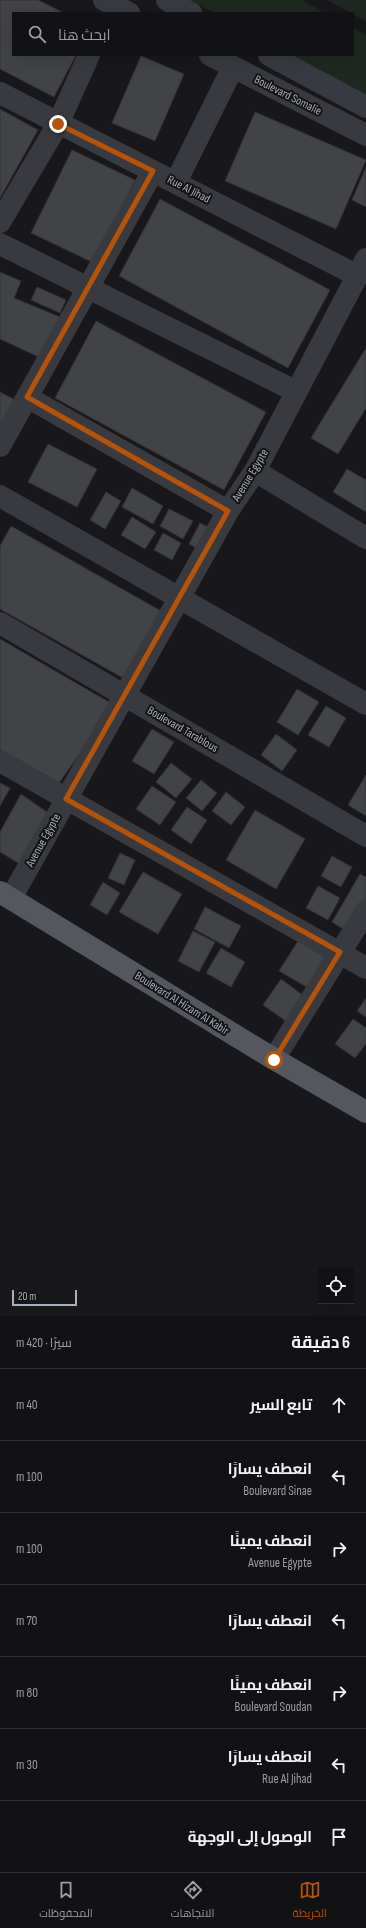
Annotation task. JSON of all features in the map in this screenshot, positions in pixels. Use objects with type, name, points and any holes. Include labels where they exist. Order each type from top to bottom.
[{"type":"main road","name":"Boulevard Al Hizam Al Kabir","points":[[5,895],[274,1060],[366,1112]]},
{"type":"street","points":[[167,0],[189,12]]},
{"type":"street","points":[[0,222],[58,124],[89,56]]},
{"type":"street","name":"Boulevard Somalie","points":[[212,56],[366,135]]},
{"type":"street","points":[[271,56],[366,107]]},
{"type":"street","points":[[176,182],[233,67]]},
{"type":"street","name":"Rue Al Jihad","points":[[0,93],[58,124],[153,171],[361,267]]},
{"type":"street","points":[[0,446],[153,171]]},
{"type":"street","points":[[0,244],[88,286],[295,391]]},
{"type":"street","name":"Avenue Egypte","points":[[5,895],[66,799],[228,511],[255,471],[295,391],[361,267]]},
{"type":"street","points":[[27,397],[228,511]]},
{"type":"street","points":[[255,471],[366,538]]},
{"type":"street","points":[[0,496],[366,704]]},
{"type":"street","name":"Boulevard Tarablous","points":[[0,623],[366,836]]},
{"type":"street","points":[[0,761],[366,968]]},
{"type":"street","points":[[274,1060],[366,911]]},
{"type":"shaded area","points":[[190,0],[302,0],[323,12],[212,12]]},
{"type":"shaded area","points":[[327,0],[366,0],[366,21],[354,15],[354,12],[349,12]]},
{"type":"shaded area","points":[[354,29],[366,35],[366,95],[294,56],[354,56]]},
{"type":"building","points":[[0,0],[38,0],[62,12],[12,12],[12,56],[75,56],[54,97],[0,69]]},
{"type":"building","points":[[141,56],[184,74],[155,141],[112,123]]},
{"type":"building","points":[[0,109],[38,130],[0,198]]},
{"type":"building","points":[[255,112],[366,160],[336,229],[225,181]]},
{"type":"building","points":[[72,150],[135,180],[94,263],[31,233]]},
{"type":"building","points":[[366,167],[366,207],[352,200]]},
{"type":"building","points":[[160,199],[330,290],[288,368],[119,276]]},
{"type":"building","points":[[0,272],[21,281],[14,298],[60,317],[41,358],[0,339]]},
{"type":"building","points":[[37,287],[66,300],[60,313],[31,300]]},
{"type":"building","points":[[96,321],[266,412],[224,490],[55,398]]},
{"type":"building","points":[[366,348],[366,408],[338,454],[311,438]]},
{"type":"building","points":[[0,392],[15,400],[0,430]]},
{"type":"building","points":[[48,444],[97,469],[77,507],[28,482]]},
{"type":"building","points":[[347,469],[366,480],[366,512],[333,492]]},
{"type":"building","points":[[132,488],[163,506],[153,524],[122,507]]},
{"type":"building","points":[[106,492],[121,501],[105,529],[90,520]]},
{"type":"building","points":[[169,509],[193,521],[183,539],[160,526]]},
{"type":"building","points":[[132,517],[156,532],[145,549],[121,535]]},
{"type":"building","points":[[200,523],[213,530],[202,551],[189,544]]},
{"type":"building","points":[[11,526],[161,611],[123,678],[0,609],[0,546]]},
{"type":"building","points":[[163,533],[181,543],[172,560],[154,550]]},
{"type":"building","points":[[0,639],[114,705],[59,783],[0,750]]},
{"type":"building","points":[[297,689],[319,702],[298,735],[277,722]]},
{"type":"building","points":[[326,706],[346,718],[329,747],[308,735]]},
{"type":"building","points":[[152,729],[174,742],[154,774],[132,761]]},
{"type":"building","points":[[276,734],[297,750],[282,771],[261,755]]},
{"type":"building","points":[[171,763],[192,779],[176,798],[156,782]]},
{"type":"building","points":[[366,775],[366,816],[348,805]]},
{"type":"building","points":[[201,780],[217,793],[202,811],[186,798]]},
{"type":"building","points":[[0,783],[10,788],[0,806]]},
{"type":"building","points":[[152,786],[176,802],[160,825],[136,809]]},
{"type":"building","points":[[226,792],[245,807],[231,825],[212,811]]},
{"type":"building","points":[[21,794],[47,812],[20,864],[0,852],[0,832]]},
{"type":"building","points":[[187,807],[207,820],[191,844],[171,830]]},
{"type":"building","points":[[255,810],[305,839],[276,889],[226,860]]},
{"type":"building","points":[[120,853],[135,860],[124,885],[108,878]]},
{"type":"building","points":[[332,856],[352,867],[341,887],[321,876]]},
{"type":"building","points":[[143,872],[182,894],[158,934],[119,912]]},
{"type":"building","points":[[360,874],[366,877],[366,901],[348,932],[332,922]]},
{"type":"building","points":[[103,882],[120,893],[107,915],[90,905]]},
{"type":"building","points":[[318,886],[340,898],[328,920],[306,908]]},
{"type":"building","points":[[205,907],[241,926],[229,948],[194,929]]},
{"type":"building","points":[[193,931],[215,942],[199,972],[178,961]]},
{"type":"building","points":[[300,938],[330,956],[310,989],[279,971]]},
{"type":"building","points":[[221,948],[245,962],[231,987],[206,973]]},
{"type":"building","points":[[281,979],[308,999],[290,1024],[263,1005]]},
{"type":"building","points":[[366,998],[366,1017],[357,1011]]},
{"type":"building","points":[[353,1019],[366,1028],[366,1044],[355,1058],[335,1044]]},
{"type":"route","points":[[58,124],[153,171],[27,397],[228,511],[66,799],[340,952],[274,1060]]}]
